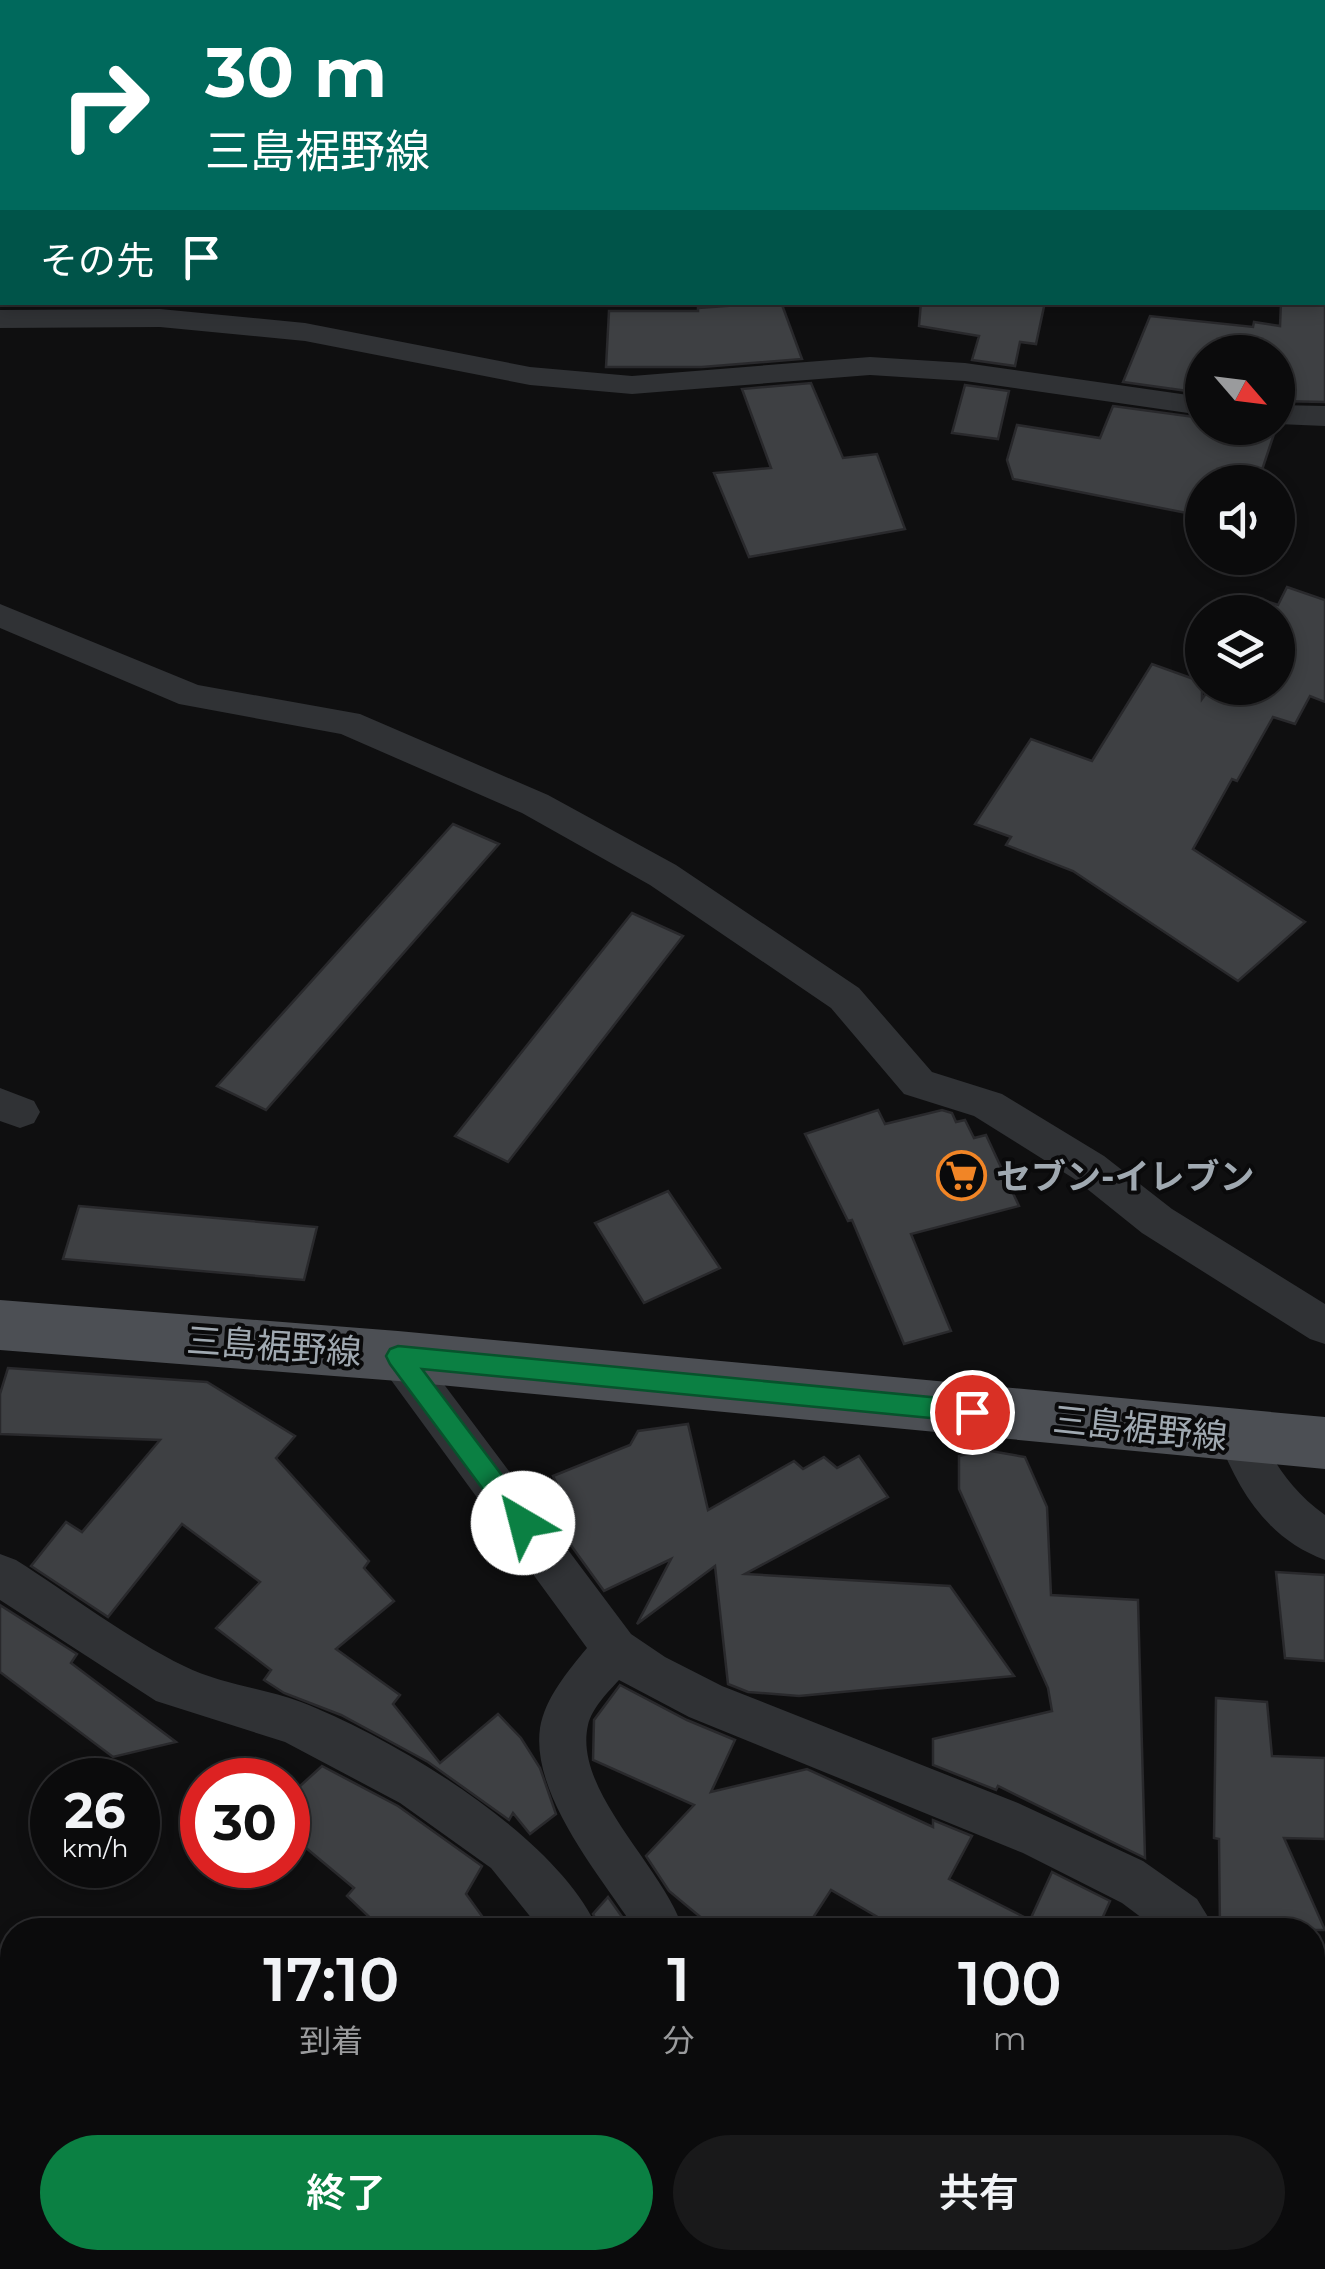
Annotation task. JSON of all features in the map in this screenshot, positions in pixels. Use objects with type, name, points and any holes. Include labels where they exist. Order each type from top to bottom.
[{"type":"main road","name":"三島裾野線","points":[[0,1325],[398,1356],[1325,1443]]},
{"type":"street","points":[[0,319],[160,318],[287,330],[530,376],[632,385],[870,366],[965,372],[1185,404]]},
{"type":"street","points":[[1295,416],[1325,416]]},
{"type":"street","points":[[0,614],[191,696],[348,723],[536,804],[663,874],[845,998],[918,1082],[988,1105],[1090,1168],[1157,1220],[1325,1326]]},
{"type":"street","points":[[398,1356],[615,1649],[646,1671],[721,1708],[1002,1817],[1143,1888],[1172,1907],[1181,1918]]},
{"type":"street","points":[[1240,1438],[1255,1479],[1273,1501],[1295,1522],[1325,1540]]},
{"type":"street","points":[[0,1575],[174,1686],[296,1724],[416,1787],[508,1852],[562,1918]]},
{"type":"street","points":[[615,1649],[574,1702],[564,1726],[563,1756],[571,1784],[654,1918]]},
{"type":"building","points":[[782,305],[802,359],[702,367],[606,367],[609,311]]},
{"type":"building","points":[[921,305],[1044,305],[1036,344],[1020,342],[1015,366],[972,360],[979,336],[919,326]]},
{"type":"building","points":[[1281,305],[1325,305],[1325,402],[1295,401],[1295,335],[1185,335],[1185,391],[1123,382],[1150,316],[1253,327],[1254,322],[1280,326]]},
{"type":"building","points":[[811,383],[843,458],[877,454],[905,529],[749,557],[714,473],[771,468],[742,389]]},
{"type":"building","points":[[965,385],[1009,391],[998,439],[952,433]]},
{"type":"building","points":[[1113,406],[1185,416],[1185,445],[1270,445],[1264,465],[1185,465],[1185,513],[1013,479],[1007,460],[1017,425],[1100,438]]},
{"type":"building","points":[[1287,587],[1325,600],[1325,702],[1310,696],[1295,724],[1273,717],[1193,849],[1305,922],[1238,981],[1073,871],[1006,845],[1011,837],[975,824],[1031,739],[1092,761],[1152,664],[1185,676],[1185,705],[1295,705],[1295,595],[1283,595]]},
{"type":"building","points":[[453,824],[499,844],[266,1110],[217,1086]]},
{"type":"building","points":[[632,913],[683,936],[508,1162],[455,1136]]},
{"type":"building","points":[[878,1110],[885,1124],[942,1110],[952,1113],[956,1122],[965,1120],[974,1138],[986,1135],[1019,1206],[911,1234],[951,1331],[904,1344],[852,1220],[848,1221],[805,1134]]},
{"type":"building","points":[[668,1191],[720,1268],[644,1303],[595,1223]]},
{"type":"building","points":[[79,1206],[317,1227],[304,1280],[63,1259]]},
{"type":"building","points":[[8,1368],[207,1382],[295,1436],[276,1458],[369,1561],[364,1568],[394,1601],[336,1649],[400,1695],[393,1704],[440,1763],[498,1714],[521,1738],[540,1768],[556,1814],[530,1834],[513,1813],[509,1820],[428,1762],[341,1715],[284,1693],[264,1680],[271,1670],[216,1628],[260,1582],[182,1524],[108,1617],[31,1566],[66,1522],[82,1532],[160,1440],[0,1434],[0,1394]]},
{"type":"building","points":[[688,1424],[708,1510],[794,1461],[803,1469],[824,1457],[837,1468],[859,1456],[888,1497],[745,1574],[950,1586],[1014,1676],[799,1696],[748,1692],[728,1684],[715,1566],[637,1624],[671,1559],[604,1591],[544,1508],[564,1499],[553,1476],[630,1445],[638,1431]]},
{"type":"building","points":[[985,1450],[1025,1457],[1047,1507],[1051,1595],[1138,1600],[1145,1858],[998,1786],[996,1790],[933,1765],[933,1739],[1052,1711],[1048,1688],[959,1489],[959,1456]]},
{"type":"building","points":[[1276,1572],[1325,1575],[1325,1661],[1285,1658]]},
{"type":"building","points":[[0,1605],[77,1654],[71,1663],[176,1742],[113,1757],[0,1672]]},
{"type":"building","points":[[620,1685],[735,1740],[711,1792],[807,1769],[933,1827],[933,1820],[972,1836],[949,1879],[1026,1918],[879,1918],[831,1890],[813,1918],[702,1918],[669,1891],[646,1856],[694,1805],[593,1760],[594,1720]]},
{"type":"building","points":[[1216,1698],[1267,1702],[1272,1756],[1325,1758],[1325,1839],[1284,1838],[1320,1918],[1220,1918],[1219,1839],[1214,1838]]},
{"type":"building","points":[[322,1766],[398,1806],[482,1866],[466,1894],[483,1918],[370,1918],[347,1896],[354,1888],[310,1851],[310,1777]]},
{"type":"building","points":[[1052,1872],[1110,1901],[1102,1918],[1031,1918]]},
{"type":"building","points":[[608,1897],[623,1918],[595,1918],[593,1914]]},
{"type":"place","name":"セブン-イレブン","points":[[961,1176]]},
{"type":"route","points":[[523,1523],[398,1356],[972,1412]]}]
